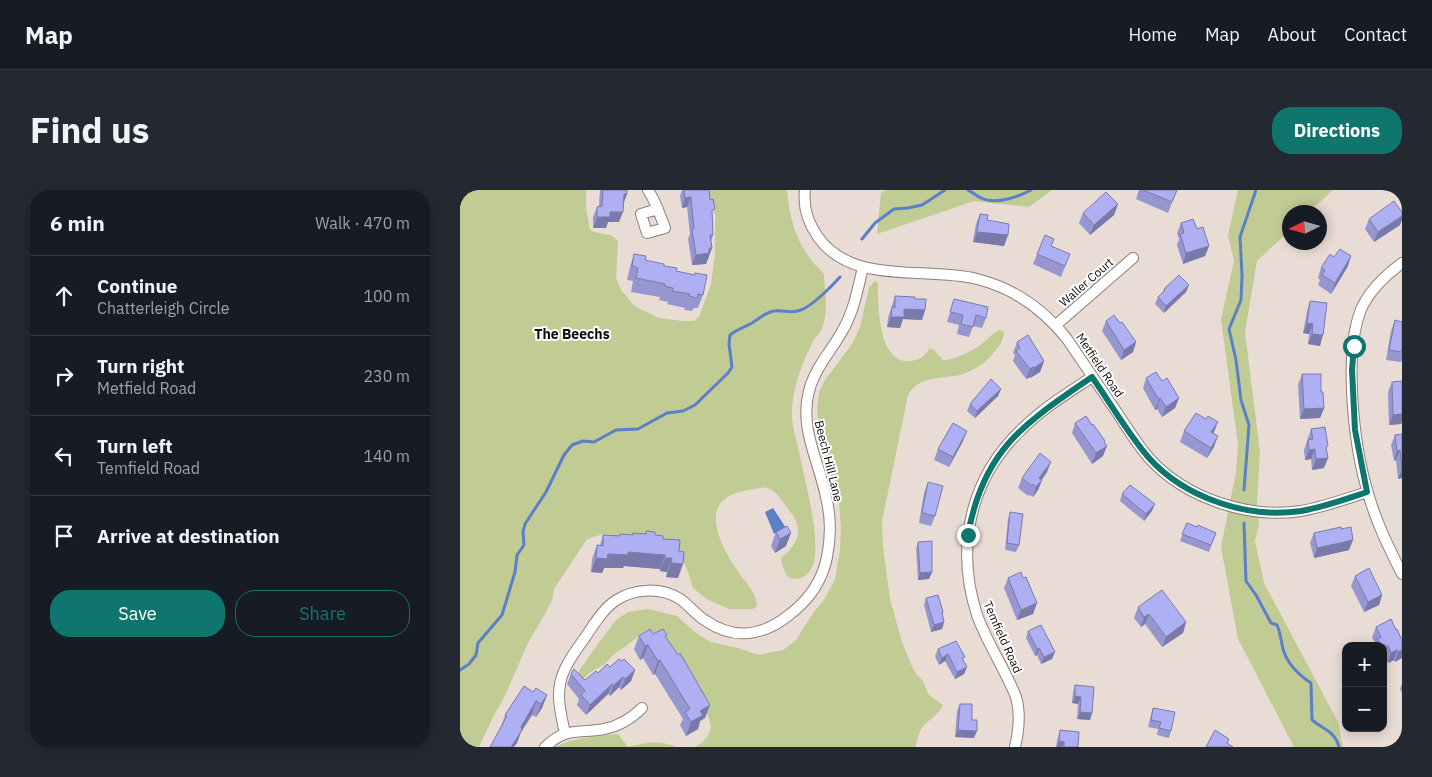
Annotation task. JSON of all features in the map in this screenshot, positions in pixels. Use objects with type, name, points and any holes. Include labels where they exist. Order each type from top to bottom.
[{"type":"street","points":[[648,190],[658,209]]},
{"type":"street","name":"Metfield Road","points":[[804,190],[806,212],[812,229],[822,244],[835,255],[848,262],[864,267],[950,274],[992,283],[1030,303],[1056,325],[1067,339],[1150,459],[1187,488],[1205,497],[1240,508],[1283,512],[1321,506],[1367,492]]},
{"type":"street","name":"Waller Court","points":[[1056,325],[1133,258]]},
{"type":"street","points":[[1402,263],[1376,286],[1363,305],[1357,327],[1352,370],[1355,430],[1367,492],[1380,528],[1402,574]]},
{"type":"street","name":"Beech Hill Lane","points":[[565,733],[558,705],[561,677],[568,660],[604,612],[615,601],[632,593],[649,590],[664,592],[680,599],[716,628],[745,634],[760,632],[776,626],[809,598],[818,584],[825,566],[830,542],[830,519],[826,496],[806,426],[806,408],[809,390],[818,369],[846,326],[864,267]]},
{"type":"street","name":"Temfield Road","points":[[1015,747],[1020,721],[1016,697],[978,617],[968,579],[966,550],[971,516],[984,481],[1006,444],[1038,414],[1092,377]]},
{"type":"street","points":[[546,747],[565,733],[605,729],[625,722],[642,708]]},
{"type":"green space","points":[[460,190],[586,190],[586,207],[590,230],[612,236],[618,242],[616,278],[621,290],[634,305],[659,318],[694,321],[699,317],[711,284],[715,254],[715,215],[702,190],[787,190],[793,226],[797,236],[808,256],[824,274],[826,303],[821,331],[814,340],[799,373],[792,409],[792,418],[810,502],[814,531],[815,556],[809,572],[799,579],[794,579],[784,571],[781,558],[796,541],[798,536],[797,524],[779,497],[771,489],[766,488],[730,495],[721,503],[716,516],[717,530],[726,551],[755,596],[757,606],[753,609],[729,609],[706,599],[693,588],[681,555],[622,536],[603,534],[587,539],[554,589],[552,601],[527,645],[505,696],[479,747],[460,747]]},
{"type":"green space","points":[[887,190],[1052,190],[1029,207],[974,201],[877,234],[881,192]]},
{"type":"green space","points":[[1238,190],[1333,190],[1317,205],[1282,205],[1282,238],[1257,261],[1245,332],[1260,452],[1257,501],[1259,524],[1255,541],[1264,583],[1338,722],[1343,747],[1294,747],[1238,639],[1221,547],[1236,472],[1238,445],[1221,319],[1234,261],[1228,235]]},
{"type":"green space","points":[[875,281],[878,283],[879,316],[884,340],[895,357],[904,361],[920,358],[930,348],[943,360],[952,359],[980,345],[1000,330],[1004,332],[1000,345],[980,365],[963,374],[925,381],[913,388],[908,395],[882,521],[883,546],[890,599],[902,642],[913,669],[924,683],[928,694],[943,705],[938,713],[920,731],[915,747],[694,747],[703,742],[709,734],[711,727],[709,719],[705,709],[658,635],[651,632],[642,634],[612,656],[605,664],[589,673],[573,690],[576,675],[616,620],[628,612],[649,609],[677,616],[697,634],[711,642],[758,655],[783,650],[796,640],[835,580],[840,550],[839,503],[819,434],[817,409],[819,392],[825,380],[852,344],[860,327],[869,288]]},
{"type":"green space","points":[[618,734],[628,747],[555,747],[578,739]]},
{"type":"green space","points":[[652,742],[676,747],[628,747]]},
{"type":"water","points":[[773,508],[786,528],[774,534],[765,512]]},
{"type":"building","points":[[603,190],[627,190],[627,194],[624,194],[623,212],[610,212],[610,217],[597,217],[597,207],[602,206]]},
{"type":"building","points":[[684,190],[709,190],[710,200],[713,199],[715,209],[712,210],[713,235],[710,235],[712,248],[709,248],[709,253],[696,255],[692,229],[694,229],[691,197],[685,198]]},
{"type":"building","points":[[1143,190],[1177,190],[1172,202]]},
{"type":"building","points":[[1106,192],[1118,204],[1094,225],[1083,213]]},
{"type":"building","points":[[1394,201],[1402,212],[1402,216],[1378,232],[1369,219]]},
{"type":"building","points":[[980,214],[988,215],[987,220],[1009,224],[1008,235],[977,232]]},
{"type":"building","points":[[1193,219],[1197,229],[1203,227],[1209,246],[1186,253],[1180,234],[1184,233],[1181,223]]},
{"type":"building","points":[[1045,235],[1054,239],[1051,246],[1070,254],[1065,266],[1037,254]]},
{"type":"building","points":[[1340,249],[1351,256],[1335,283],[1322,275],[1325,270],[1321,268],[1330,254],[1334,257]]},
{"type":"building","points":[[634,254],[646,256],[645,260],[677,268],[676,271],[695,275],[695,273],[707,275],[703,295],[698,294],[697,298],[689,296],[690,294],[672,291],[673,288],[664,286],[665,284],[636,278],[638,268],[632,266]]},
{"type":"building","points":[[1179,275],[1189,285],[1166,306],[1158,297]]},
{"type":"building","points":[[895,296],[926,299],[925,310],[904,309],[904,317],[891,317],[892,307],[895,308]]},
{"type":"building","points":[[954,299],[988,307],[986,318],[976,315],[973,327],[961,324],[963,315],[950,312]]},
{"type":"building","points":[[1310,301],[1327,303],[1323,335],[1312,334],[1313,324],[1307,323]]},
{"type":"building","points":[[1114,315],[1120,323],[1122,322],[1136,342],[1124,350],[1106,321]]},
{"type":"building","points":[[1395,320],[1402,322],[1402,352],[1389,350]]},
{"type":"building","points":[[1028,335],[1044,361],[1030,369],[1016,351],[1020,348],[1017,342]]},
{"type":"building","points":[[1156,372],[1162,381],[1167,378],[1179,398],[1166,407],[1160,398],[1159,400],[1146,378]]},
{"type":"building","points":[[1302,374],[1321,374],[1321,392],[1323,392],[1324,408],[1304,409]]},
{"type":"building","points":[[991,379],[1001,389],[977,411],[970,404]]},
{"type":"building","points":[[1402,381],[1402,414],[1393,415],[1392,382]]},
{"type":"building","points":[[1196,413],[1206,419],[1208,416],[1218,422],[1211,432],[1218,436],[1211,448],[1184,431]]},
{"type":"building","points":[[1086,416],[1107,446],[1096,453],[1075,423]]},
{"type":"building","points":[[953,423],[967,431],[953,457],[938,449]]},
{"type":"building","points":[[1325,427],[1328,458],[1316,459],[1315,449],[1309,450],[1308,440],[1313,439],[1311,429]]},
{"type":"building","points":[[1402,434],[1402,469],[1400,450],[1397,451],[1395,435]]},
{"type":"building","points":[[1040,453],[1051,462],[1039,478],[1042,480],[1036,487],[1022,478]]},
{"type":"building","points":[[928,482],[943,486],[935,516],[922,513]]},
{"type":"building","points":[[1130,485],[1155,504],[1146,514],[1122,494]]},
{"type":"building","points":[[1010,512],[1023,514],[1019,545],[1007,543]]},
{"type":"building","points":[[1187,523],[1197,527],[1198,525],[1216,533],[1211,545],[1182,534]]},
{"type":"building","points":[[787,526],[791,533],[780,539],[776,532]]},
{"type":"building","points":[[1341,527],[1341,529],[1351,527],[1353,540],[1317,548],[1314,533]]},
{"type":"building","points":[[646,531],[655,532],[655,535],[663,536],[663,539],[680,540],[679,551],[684,552],[683,564],[671,563],[672,558],[665,558],[665,555],[628,552],[628,555],[608,554],[607,559],[596,558],[597,545],[603,546],[603,535],[646,534]]},
{"type":"building","points":[[932,541],[932,572],[920,573],[918,542]]},
{"type":"building","points":[[1369,568],[1382,595],[1368,602],[1355,576]]},
{"type":"building","points":[[1021,572],[1023,578],[1026,577],[1037,603],[1021,610],[1008,578]]},
{"type":"building","points":[[1162,590],[1186,622],[1166,637],[1149,614],[1144,617],[1138,607]]},
{"type":"building","points":[[938,595],[944,622],[934,625],[926,598]]},
{"type":"building","points":[[1391,619],[1402,638],[1402,650],[1391,653],[1387,646],[1387,642],[1379,642],[1377,639],[1381,637],[1376,627]]},
{"type":"building","points":[[1041,625],[1055,652],[1044,657],[1039,648],[1037,649],[1028,631]]},
{"type":"building","points":[[650,629],[653,634],[663,629],[667,635],[665,636],[678,655],[680,653],[710,705],[700,711],[703,715],[691,722],[685,712],[690,709],[660,660],[658,661],[648,645],[645,646],[639,636]]},
{"type":"building","points":[[956,641],[965,657],[962,658],[967,667],[957,672],[948,654],[942,658],[938,649]]},
{"type":"building","points":[[619,659],[622,661],[624,659],[635,670],[625,679],[623,677],[613,686],[612,684],[590,705],[581,695],[585,691],[571,674],[574,669],[585,680],[596,671],[598,673],[607,664],[610,667]]},
{"type":"building","points":[[1075,685],[1094,687],[1092,713],[1080,712],[1081,697],[1075,696]]},
{"type":"building","points":[[524,686],[533,692],[536,688],[547,695],[541,704],[536,701],[521,727],[522,730],[511,747],[490,747],[507,716],[505,715]]},
{"type":"building","points":[[960,704],[972,704],[972,720],[977,720],[977,731],[958,730]]},
{"type":"building","points":[[1153,708],[1175,712],[1171,731],[1159,728],[1161,722],[1151,720]]},
{"type":"building","points":[[1060,730],[1079,732],[1078,747],[1064,747],[1064,742],[1059,741]]},
{"type":"building","points":[[1215,730],[1229,739],[1227,743],[1233,747],[1206,747]]},
{"type":"waterway","points":[[862,239],[875,223],[894,209],[922,205],[945,190]]},
{"type":"waterway","points":[[968,190],[981,198],[993,201],[1020,195],[1031,190]]},
{"type":"waterway","points":[[1244,490],[1249,425],[1241,400],[1236,360],[1229,329],[1241,300],[1240,237],[1256,190]]},
{"type":"waterway","points":[[460,670],[469,664],[476,655],[478,643],[502,615],[515,572],[517,555],[524,545],[523,532],[525,524],[546,492],[564,455],[572,445],[583,441],[594,442],[616,430],[638,429],[667,413],[683,411],[695,405],[732,367],[729,344],[730,335],[765,314],[778,311],[794,312],[805,308],[821,296],[840,277]]},
{"type":"waterway","points":[[1244,523],[1246,581],[1271,623],[1277,625],[1284,652],[1289,662],[1311,683],[1312,720],[1332,734],[1339,747]]},
{"type":"district","name":"The Beechs","points":[[572,334]]},
{"type":"route","points":[[968,535],[976,500],[984,481],[1006,444],[1038,414],[1092,377],[1150,459],[1187,488],[1205,497],[1240,508],[1283,512],[1301,511],[1367,492],[1355,430],[1352,370],[1354,346]]}]
